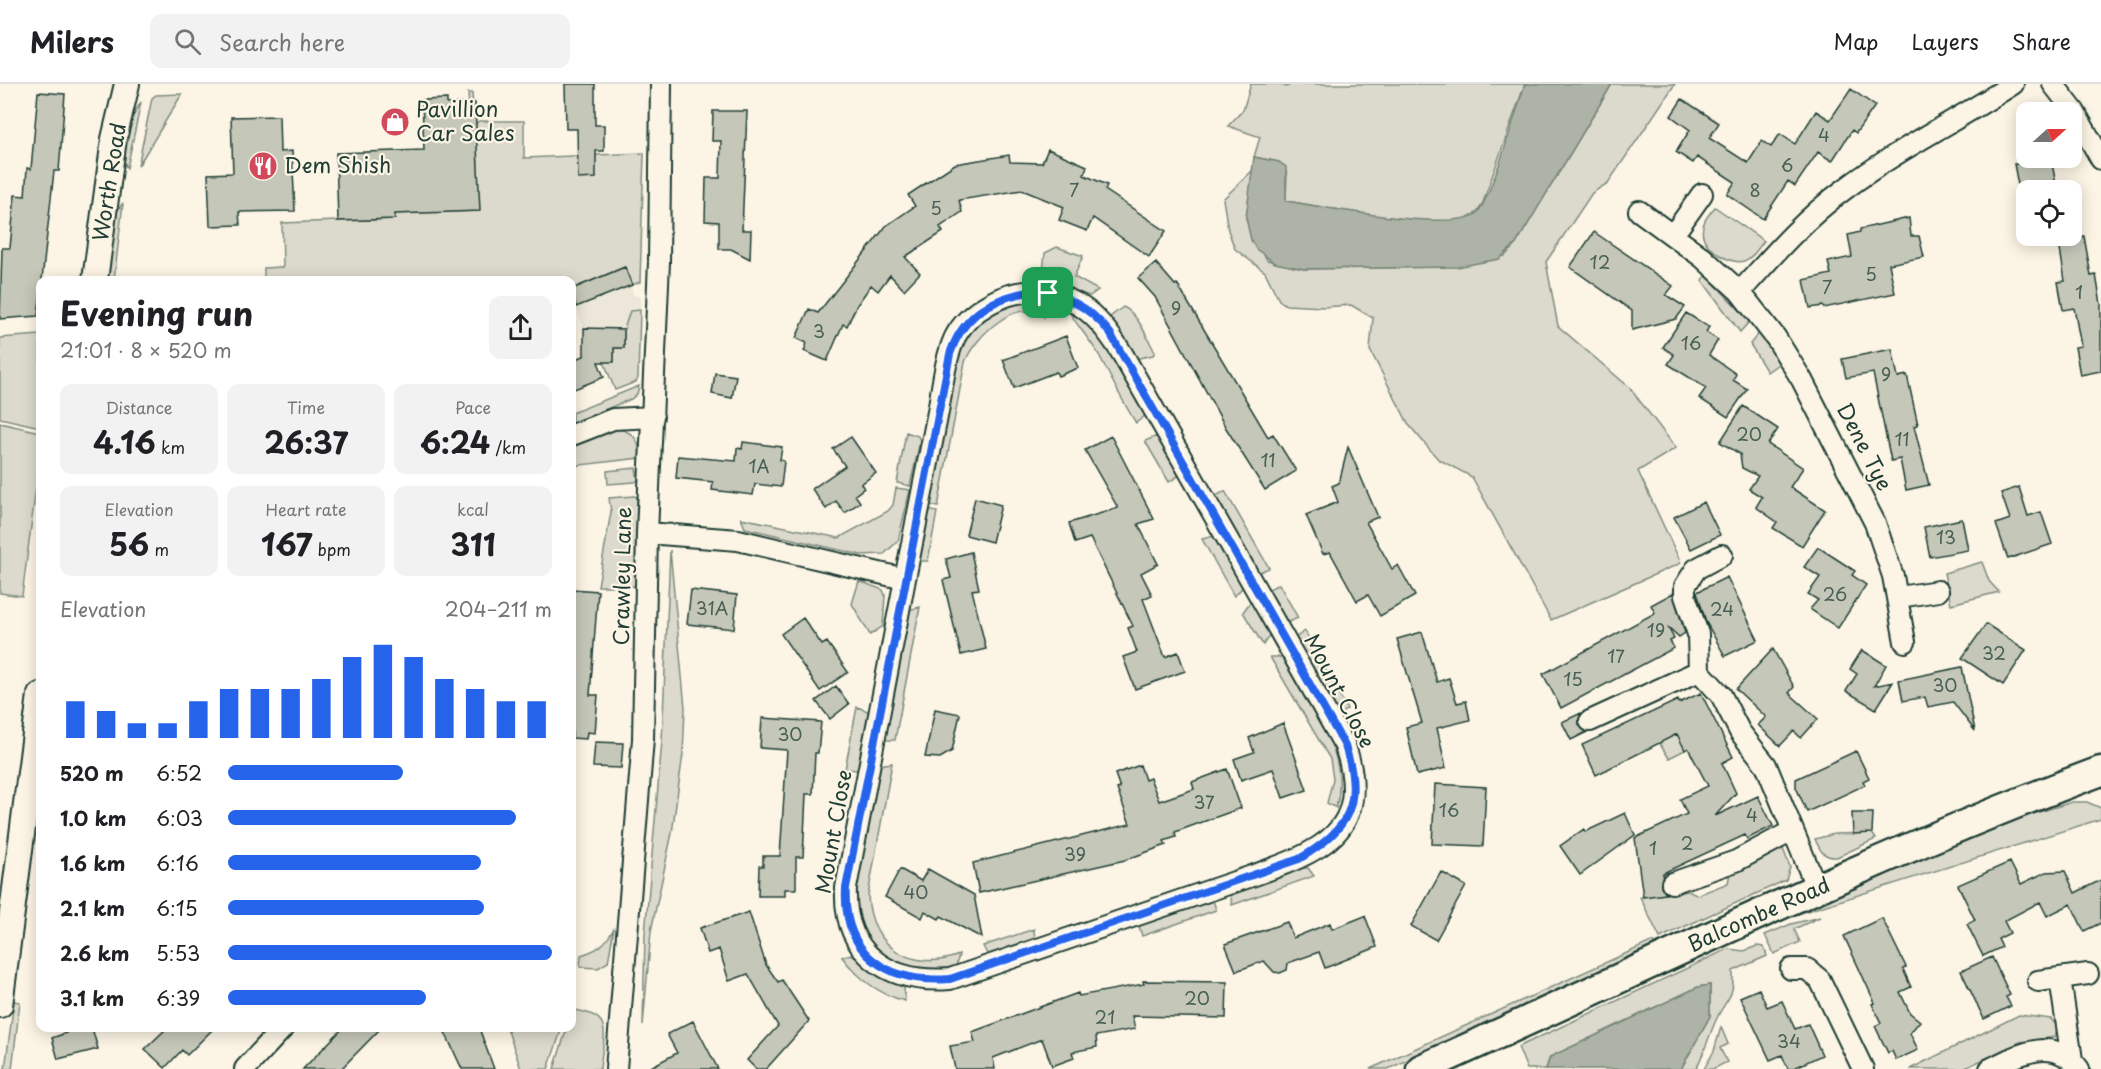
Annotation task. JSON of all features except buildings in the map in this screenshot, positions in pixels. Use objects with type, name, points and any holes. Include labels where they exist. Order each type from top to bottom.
[{"type":"main road","name":"Balcombe Road","points":[[1421,1069],[1966,823],[2101,771]]},
{"type":"street","name":"Worth Road","points":[[96,276],[114,139],[127,84]]},
{"type":"street","name":"Crawley Lane","points":[[616,1069],[643,739],[647,533],[659,251],[661,84]]},
{"type":"street","points":[[1740,292],[1779,247],[1814,213],[1844,189],[1887,159],[2013,84]]},
{"type":"street","points":[[2053,84],[2074,111],[2101,159]]},
{"type":"street","points":[[1673,235],[1702,194]]},
{"type":"street","name":"Dene Tye","points":[[1639,211],[1673,235],[1740,292],[1776,338],[1802,380],[1855,480],[1887,553],[1899,597],[1905,642]]},
{"type":"street","name":"Mount Close","points":[[1029,292],[1048,293],[1082,304],[1097,316],[1123,355],[1345,746],[1353,779],[1349,817],[1322,846],[1299,859],[1249,877],[950,979],[915,980],[898,975],[870,957],[859,944],[850,930],[845,909],[846,888],[905,579],[945,374],[955,337],[965,322],[980,310],[1012,295],[1029,292]]},
{"type":"street","points":[[576,433],[613,419],[653,417]]},
{"type":"street","points":[[647,533],[738,540],[905,579]]},
{"type":"street","points":[[1722,555],[1696,569],[1685,586],[1685,596],[1698,634],[1699,671],[1721,695],[1740,732],[1766,765],[1817,889]]},
{"type":"street","points":[[1899,597],[1938,591]]},
{"type":"street","points":[[1590,721],[1699,671]]},
{"type":"street","points":[[0,1005],[4,939],[36,722]]},
{"type":"street","points":[[1672,883],[1736,861],[1792,831]]},
{"type":"street","points":[[1791,969],[1807,969],[1820,980],[1863,1069]]},
{"type":"street","points":[[2038,981],[2088,974]]},
{"type":"street","points":[[2060,978],[2075,1064]]},
{"type":"street","points":[[245,1069],[279,1032]]},
{"type":"street","points":[[1990,1069],[2020,1054],[2040,1048],[2075,1064]]},
{"type":"shaded area","points":[[1251,84],[1280,84],[1286,87],[1292,84],[1525,84],[1482,205],[1477,212],[1465,219],[1427,221],[1286,201],[1287,173],[1279,162],[1254,157],[1260,137],[1228,126],[1243,110]]},
{"type":"shaded area","points":[[1525,84],[1612,84],[1516,244],[1499,259],[1457,267],[1304,269],[1275,263],[1256,249],[1251,240],[1246,218],[1254,157],[1279,162],[1286,167],[1286,201],[1416,219],[1464,218],[1477,213],[1496,172]]},
{"type":"shaded area","points":[[1612,84],[1675,84],[1608,183],[1592,193],[1546,262],[1558,326],[1629,387],[1676,448],[1638,471],[1681,563],[1551,620],[1472,477],[1438,459],[1409,425],[1370,350],[1373,318],[1351,305],[1324,307],[1286,305],[1279,300],[1265,272],[1235,249],[1228,230],[1223,199],[1253,170],[1246,218],[1267,260],[1304,269],[1443,267],[1505,256],[1516,244]]},
{"type":"shaded area","points":[[468,93],[472,93],[474,125],[479,121],[524,121],[524,158],[644,153],[640,282],[632,285],[624,267],[576,287],[576,276],[264,276],[264,268],[283,267],[282,223],[395,219],[395,213],[479,211],[477,149],[471,137]]},
{"type":"shaded area","points":[[182,94],[138,166],[152,98],[156,95]]},
{"type":"shaded area","points":[[141,102],[127,168],[124,162],[125,144],[130,125]]},
{"type":"shaded area","points":[[123,203],[114,276],[106,276],[113,217]]},
{"type":"shaded area","points":[[1715,207],[1764,241],[1747,260],[1739,262],[1726,258],[1714,251],[1705,241],[1702,232],[1704,224]]},
{"type":"shaded area","points":[[1057,247],[1083,256],[1074,277],[1098,290],[1090,296],[1042,281],[1045,253]]},
{"type":"shaded area","points":[[625,267],[634,296],[640,296],[640,310],[630,311],[624,329],[624,348],[584,348],[584,329],[576,308],[576,287]]},
{"type":"shaded area","points":[[1706,275],[1750,321],[1740,332],[1702,280]]},
{"type":"shaded area","points":[[1026,300],[1041,301],[1044,317],[1033,312],[1022,311],[1010,315],[987,331],[965,362],[938,507],[927,504],[958,349],[977,323],[1008,304]]},
{"type":"shaded area","points":[[1123,307],[1142,326],[1155,352],[1153,355],[1135,359],[1110,317]]},
{"type":"shaded area","points":[[1067,308],[1093,328],[1113,356],[1146,415],[1136,423],[1099,355]]},
{"type":"shaded area","points":[[640,310],[638,378],[636,382],[615,390],[604,362],[614,361],[614,348],[624,348],[624,329],[630,311]]},
{"type":"shaded area","points":[[1759,333],[1781,362],[1767,372],[1750,344]]},
{"type":"shaded area","points":[[36,335],[36,426],[0,418],[0,338]]},
{"type":"shaded area","points":[[639,386],[637,394],[631,399],[576,421],[576,411]]},
{"type":"shaded area","points":[[0,423],[36,431],[36,488],[22,596],[0,593]]},
{"type":"shaded area","points":[[606,430],[624,430],[632,435],[639,447],[640,458],[576,466],[576,441]]},
{"type":"shaded area","points":[[906,432],[918,436],[920,441],[910,486],[897,483]]},
{"type":"shaded area","points":[[1157,436],[1180,475],[1169,482],[1145,441]]},
{"type":"shaded area","points":[[636,468],[638,480],[635,482],[608,484],[607,471]]},
{"type":"shaded area","points":[[896,488],[910,490],[898,541],[884,554],[861,555],[745,528],[741,518],[839,538],[888,511],[893,505]]},
{"type":"shaded area","points":[[1225,491],[1269,568],[1257,573],[1214,497]]},
{"type":"shaded area","points":[[637,497],[636,586],[598,586],[611,512],[609,498]]},
{"type":"shaded area","points":[[927,510],[937,512],[928,561],[916,561]]},
{"type":"shaded area","points":[[1214,536],[1243,587],[1234,596],[1202,539]]},
{"type":"shaded area","points":[[670,550],[685,708],[683,754],[672,833],[651,931],[643,1026],[645,934],[662,741]]},
{"type":"shaded area","points":[[1982,562],[1989,581],[1999,592],[1951,604],[1944,573]]},
{"type":"shaded area","points":[[859,581],[883,590],[885,595],[883,626],[870,635],[852,604]]},
{"type":"shaded area","points":[[1279,584],[1298,618],[1285,624],[1267,590]]},
{"type":"shaded area","points":[[1251,601],[1270,634],[1263,645],[1243,612]]},
{"type":"shaded area","points":[[920,607],[895,740],[884,740],[908,610]]},
{"type":"shaded area","points":[[1305,631],[1347,709],[1340,714],[1336,713],[1295,638]]},
{"type":"shaded area","points":[[1270,657],[1282,657],[1325,729],[1338,768],[1339,788],[1336,808],[1327,803],[1333,779],[1330,759]]},
{"type":"shaded area","points":[[857,707],[868,711],[869,716],[858,770],[845,769]]},
{"type":"shaded area","points":[[1685,725],[1685,750],[1669,758],[1659,743]]},
{"type":"shaded area","points":[[892,763],[868,895],[871,913],[876,928],[896,951],[925,960],[941,960],[959,955],[956,966],[922,969],[897,962],[873,946],[856,916],[859,864],[879,765]]},
{"type":"shaded area","points":[[2072,802],[2087,802],[2101,808],[2101,819],[1798,914],[1796,912],[1806,905],[2017,819]]},
{"type":"shaded area","points":[[1872,833],[1876,839],[1837,857],[1823,853],[1815,839],[1834,834]]},
{"type":"shaded area","points":[[1782,846],[1790,867],[1786,880],[1660,938],[1640,897],[1690,891],[1698,895],[1728,883],[1730,873]]},
{"type":"shaded area","points":[[1308,868],[1314,876],[1232,905],[1230,891]]},
{"type":"shaded area","points":[[1209,899],[1213,900],[1216,910],[1142,936],[1139,926],[1143,922]]},
{"type":"shaded area","points":[[1820,917],[1794,929],[1800,942],[1774,954],[1765,935],[1791,924]]},
{"type":"shaded area","points":[[614,928],[608,962],[598,968],[580,967],[581,955],[601,946]]},
{"type":"shaded area","points":[[1034,929],[1035,940],[988,956],[983,946]]},
{"type":"shaded area","points":[[1651,942],[1656,944],[1388,1069],[1370,1069]]},
{"type":"shaded area","points":[[1757,946],[1764,947],[1767,956],[1733,971],[1731,993],[1716,1020],[1696,1069],[1681,1069],[1710,1016],[1710,985],[1698,987],[1550,1057],[1546,1069],[1527,1069],[1518,1047],[1728,949],[1744,951]]},
{"type":"shaded area","points":[[851,954],[857,956],[876,973],[904,987],[905,1001],[878,990],[862,979],[842,957]]},
{"type":"shaded area","points":[[1710,985],[1710,1016],[1681,1069],[1546,1069],[1550,1057],[1698,987]]},
{"type":"shaded area","points":[[14,1001],[20,1002],[12,1069],[5,1069]]},
{"type":"shaded area","points":[[576,1011],[596,1017],[604,1029],[600,1069],[554,1069],[566,1032],[576,1032]]},
{"type":"shaded area","points":[[2019,1015],[2051,1019],[2058,1027],[2055,1037],[2020,1042],[1963,1069],[1910,1069]]},
{"type":"shaded area","points":[[1721,1027],[1728,1044],[1720,1048],[1727,1062],[1713,1069],[1704,1069],[1714,1051]]},
{"type":"shaded area","points":[[508,1032],[561,1032],[548,1069],[521,1069]]},
{"type":"place","name":"Pavillion Car Sales","points":[[395,122]]},
{"type":"place","name":"Dem Shish","points":[[263,166]]},
{"type":"route","points":[[1029,292],[1048,293],[1082,304],[1097,316],[1110,333],[1345,746],[1351,764],[1353,797],[1349,817],[1337,832],[1322,846],[1299,859],[950,979],[915,980],[898,975],[870,957],[850,930],[845,909],[846,888],[905,579],[945,374],[955,337],[965,322],[996,301],[1029,292]]}]
